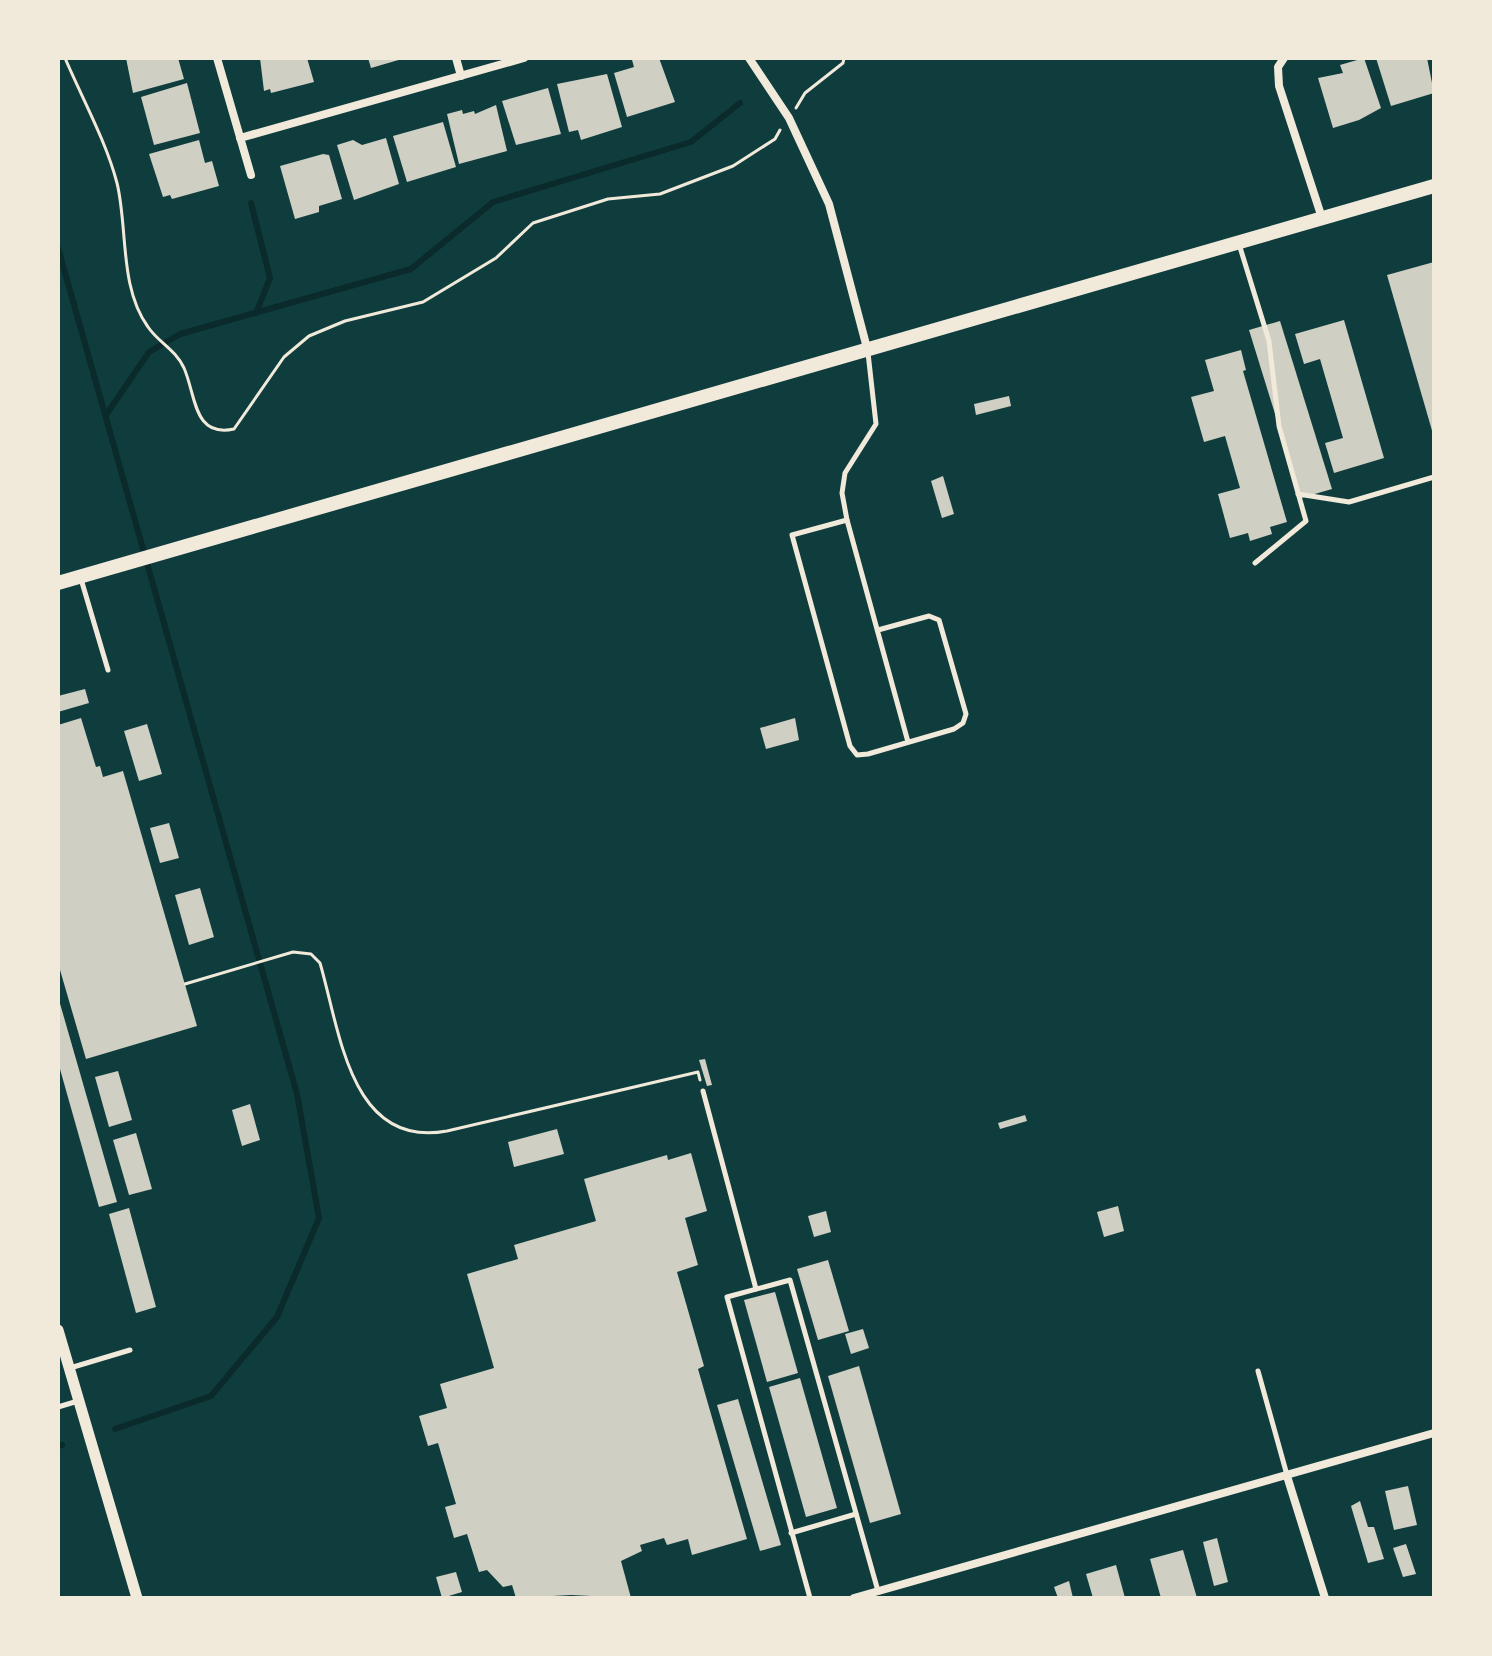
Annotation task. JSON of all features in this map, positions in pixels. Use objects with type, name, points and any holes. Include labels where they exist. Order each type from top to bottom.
[{"type":"main road","points":[[58,583],[1434,186]]},
{"type":"street","points":[[217,58],[251,175]]},
{"type":"street","points":[[456,58],[461,76]]},
{"type":"street","points":[[240,138],[524,58]]},
{"type":"street","points":[[749,58],[789,118],[829,204],[867,348]]},
{"type":"street","points":[[1284,58],[1278,67],[1279,86],[1322,218]]},
{"type":"street","points":[[58,1330],[137,1598]]},
{"type":"street","points":[[854,1598],[1434,1433]]},
{"type":"street","points":[[1287,1476],[1325,1598]]},
{"type":"lane","points":[[1238,242],[1269,341],[1279,426],[1306,521],[1255,563]]},
{"type":"lane","points":[[867,348],[876,424],[845,473],[842,493],[908,742]]},
{"type":"lane","points":[[1298,494],[1349,502],[1434,477]]},
{"type":"lane","points":[[847,520],[792,535],[850,746],[857,755],[963,723],[966,714],[939,620],[929,616],[878,630]]},
{"type":"lane","points":[[80,576],[108,670]]},
{"type":"lane","points":[[703,1091],[756,1289]]},
{"type":"lane","points":[[810,1598],[727,1297],[790,1280],[878,1591]]},
{"type":"lane","points":[[69,1369],[130,1350]]},
{"type":"lane","points":[[1258,1371],[1287,1476]]},
{"type":"lane","points":[[58,1407],[79,1401]]},
{"type":"lane","points":[[791,1533],[856,1514]]},
{"type":"path","points":[[65,58],[116,182],[129,278],[147,327],[177,353],[201,419],[210,429],[223,432],[234,429],[284,357],[309,336],[345,321],[423,302],[496,258],[533,223],[608,199],[660,194],[733,166],[775,139],[805,93],[843,63],[844,58]]},
{"type":"path","points":[[185,984],[293,952],[306,952],[320,963],[353,1076],[366,1102],[384,1120],[404,1130],[427,1134],[447,1131],[698,1072],[703,1091]]},
{"type":"building","points":[[126,58],[178,58],[184,79],[133,93]]},
{"type":"building","points":[[260,58],[307,58],[314,82],[271,93],[270,89],[264,91]]},
{"type":"building","points":[[368,58],[402,58],[402,59],[371,68]]},
{"type":"building","points":[[659,58],[675,102],[627,117],[614,73],[634,67],[632,60]]},
{"type":"building","points":[[1364,58],[1381,108],[1359,120],[1333,128],[1318,78],[1343,73],[1340,65]]},
{"type":"building","points":[[1376,58],[1427,58],[1434,93],[1391,106]]},
{"type":"building","points":[[607,74],[622,127],[581,140],[578,130],[569,132],[557,84]]},
{"type":"building","points":[[187,83],[200,133],[154,145],[141,97]]},
{"type":"building","points":[[548,88],[561,134],[516,145],[502,101]]},
{"type":"building","points":[[496,105],[507,151],[459,164],[447,114],[462,110],[463,114],[474,111],[475,114]]},
{"type":"building","points":[[443,122],[456,167],[407,182],[393,136]]},
{"type":"building","points":[[386,138],[399,184],[354,200],[337,145],[353,140],[362,145]]},
{"type":"building","points":[[199,140],[205,163],[212,161],[219,186],[172,199],[170,195],[163,197],[149,154]]},
{"type":"building","points":[[329,155],[342,199],[319,206],[319,212],[295,219],[280,166]]},
{"type":"building","points":[[1434,262],[1434,433],[1433,434],[1387,275]]},
{"type":"building","points":[[1344,320],[1384,458],[1334,473],[1325,443],[1343,438],[1320,359],[1304,364],[1295,334]]},
{"type":"building","points":[[1280,321],[1332,489],[1301,498],[1249,330]]},
{"type":"building","points":[[1241,350],[1246,370],[1243,371],[1287,522],[1270,527],[1272,534],[1250,541],[1248,533],[1230,538],[1218,494],[1240,488],[1225,436],[1204,442],[1191,397],[1214,391],[1205,360]]},
{"type":"building","points":[[1009,396],[1011,406],[976,415],[974,404]]},
{"type":"building","points":[[943,476],[954,514],[942,518],[931,481]]},
{"type":"building","points":[[85,689],[89,703],[58,712],[58,696]]},
{"type":"building","points":[[81,718],[96,767],[100,766],[103,777],[123,771],[197,1026],[86,1059],[58,963],[58,725]]},
{"type":"building","points":[[795,718],[799,740],[766,749],[760,728]]},
{"type":"building","points":[[147,724],[162,774],[139,781],[124,731]]},
{"type":"building","points":[[169,823],[179,858],[160,863],[150,828]]},
{"type":"building","points":[[200,888],[214,937],[189,945],[175,895]]},
{"type":"building","points":[[59,1000],[117,1202],[99,1207],[58,1062]]},
{"type":"building","points":[[705,1059],[712,1085],[707,1086],[699,1060]]},
{"type":"building","points":[[118,1071],[132,1120],[109,1127],[95,1077]]},
{"type":"building","points":[[250,1104],[260,1140],[242,1146],[232,1110]]},
{"type":"building","points":[[1025,1115],[1027,1121],[1000,1129],[998,1123]]},
{"type":"building","points":[[557,1129],[564,1154],[514,1167],[508,1142]]},
{"type":"building","points":[[136,1133],[152,1189],[129,1195],[113,1140]]},
{"type":"building","points":[[691,1153],[707,1211],[685,1218],[698,1265],[677,1272],[704,1366],[698,1369],[747,1539],[692,1555],[688,1539],[667,1545],[664,1538],[640,1545],[642,1551],[621,1561],[631,1598],[571,1595],[516,1598],[512,1585],[503,1587],[487,1570],[479,1572],[467,1534],[454,1538],[445,1507],[456,1504],[438,1443],[428,1446],[419,1416],[447,1408],[440,1384],[494,1368],[467,1274],[518,1259],[514,1245],[596,1221],[584,1179],[667,1155],[668,1160]]},
{"type":"building","points":[[1118,1206],[1124,1231],[1104,1237],[1097,1212]]},
{"type":"building","points":[[129,1208],[156,1307],[136,1313],[109,1214]]},
{"type":"building","points":[[826,1211],[831,1232],[814,1237],[808,1216]]},
{"type":"building","points":[[828,1260],[849,1331],[818,1340],[797,1269]]},
{"type":"building","points":[[775,1292],[798,1373],[767,1382],[744,1300]]},
{"type":"building","points":[[863,1329],[869,1348],[851,1354],[845,1334]]},
{"type":"building","points":[[859,1366],[901,1514],[870,1523],[828,1376]]},
{"type":"building","points":[[800,1378],[837,1508],[806,1517],[769,1387]]},
{"type":"building","points":[[738,1399],[781,1545],[760,1551],[717,1405]]},
{"type":"building","points":[[1408,1486],[1417,1525],[1394,1530],[1385,1491]]},
{"type":"building","points":[[1360,1501],[1368,1527],[1374,1527],[1384,1559],[1368,1563],[1351,1506]]},
{"type":"building","points":[[1217,1538],[1228,1582],[1214,1586],[1203,1542]]},
{"type":"building","points":[[1406,1544],[1416,1574],[1403,1577],[1393,1548]]},
{"type":"building","points":[[1183,1550],[1197,1598],[1161,1598],[1150,1559]]},
{"type":"building","points":[[1116,1565],[1125,1598],[1093,1598],[1086,1574]]},
{"type":"building","points":[[456,1572],[462,1592],[442,1598],[436,1577]]},
{"type":"building","points":[[1069,1581],[1073,1598],[1058,1598],[1054,1587]]},
{"type":"waterway","points":[[106,415],[149,352],[180,334],[411,269],[493,202],[691,142],[740,103]]},
{"type":"waterway","points":[[251,203],[270,278],[256,313]]},
{"type":"waterway","points":[[58,248],[297,1094],[319,1218],[277,1317],[211,1396],[115,1429]]},
{"type":"waterway","points":[[58,1446],[62,1445]]}]
